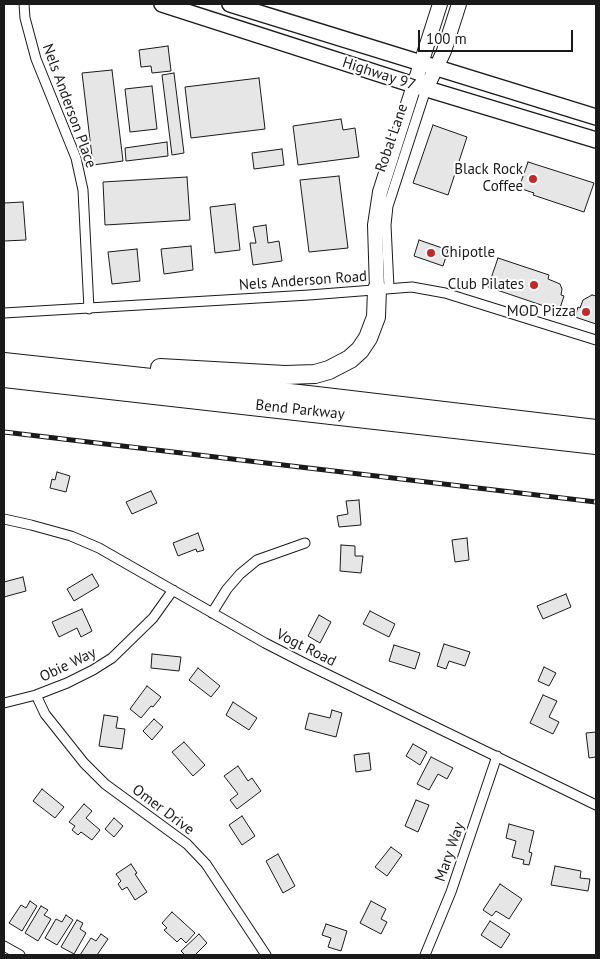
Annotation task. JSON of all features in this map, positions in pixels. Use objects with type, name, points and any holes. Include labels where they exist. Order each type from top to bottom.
[{"type":"highway","points":[[48,367],[110,365],[285,375],[315,374],[339,366],[360,350],[374,326],[377,307],[383,289]]},
{"type":"highway","name":"Bend Parkway","points":[[4,362],[596,429]]},
{"type":"highway","name":"Bend Parkway","points":[[4,378],[596,445]]},
{"type":"main road","name":"Highway 97","points":[[162,4],[420,87],[596,140]]},
{"type":"main road","name":"Highway 97","points":[[230,4],[596,117]]},
{"type":"main road","name":"Robal Lane","points":[[420,87],[421,63],[440,4]]},
{"type":"main road","name":"Robal Lane","points":[[383,289],[375,225],[385,175],[420,87],[436,67],[444,51],[459,4]]},
{"type":"street","name":"Nels Anderson Place","points":[[24,4],[25,18],[36,59],[76,158],[83,190],[89,308]]},
{"type":"street","name":"Nels Anderson Road","points":[[4,313],[412,287],[445,293],[596,340]]},
{"type":"street","name":"Vogt Road","points":[[4,519],[71,536],[99,548],[304,663],[596,805]]},
{"type":"street","points":[[212,613],[226,589],[257,560],[305,543]]},
{"type":"street","name":"Obie Way","points":[[4,703],[36,695],[67,683],[94,670],[112,658],[153,618],[172,590]]},
{"type":"street","name":"Omer Drive","points":[[36,695],[45,714],[84,763],[105,784],[187,844],[206,864],[266,955]]},
{"type":"street","name":"Mary Way","points":[[425,955],[451,892],[497,756]]},
{"type":"street","points":[[4,946],[20,955]]},
{"type":"building","points":[[168,46],[171,71],[152,73],[151,66],[141,67],[139,50]]},
{"type":"building","points":[[112,70],[123,161],[93,165],[82,73]]},
{"type":"building","points":[[174,73],[184,153],[172,155],[162,75]]},
{"type":"building","points":[[259,78],[265,129],[191,138],[185,87]]},
{"type":"building","points":[[152,86],[157,129],[130,132],[125,89]]},
{"type":"building","points":[[341,119],[343,130],[355,128],[359,157],[298,165],[293,126]]},
{"type":"building","points":[[433,125],[467,137],[448,195],[413,183]]},
{"type":"building","points":[[167,142],[168,156],[126,161],[125,148]]},
{"type":"building","points":[[282,149],[284,165],[254,169],[252,153]]},
{"type":"building","points":[[528,162],[594,183],[584,212],[533,195],[534,193],[519,188]]},
{"type":"building","points":[[339,176],[348,248],[309,252],[300,180]]},
{"type":"building","points":[[187,177],[190,220],[105,225],[103,182]]},
{"type":"building","points":[[23,202],[26,240],[4,241],[4,203]]},
{"type":"building","points":[[235,204],[240,250],[215,253],[210,207]]},
{"type":"building","points":[[266,225],[268,243],[279,241],[282,261],[253,265],[250,243],[256,243],[253,227]]},
{"type":"building","name":"Chipotle","points":[[419,240],[448,250],[443,266],[414,256]]},
{"type":"building","points":[[191,246],[193,270],[164,274],[161,249]]},
{"type":"building","points":[[137,249],[140,281],[112,284],[108,252]]},
{"type":"building","points":[[498,258],[549,275],[548,279],[560,284],[562,289],[561,295],[564,296],[559,311],[488,287]]},
{"type":"building","name":"MOD Pizza","points":[[592,295],[596,296],[596,324],[575,317],[578,307],[580,308],[583,300]]},
{"type":"building","points":[[57,472],[70,476],[66,492],[50,488],[52,479],[55,480]]},
{"type":"building","points":[[151,491],[157,503],[132,514],[126,502]]},
{"type":"building","points":[[359,500],[361,525],[339,527],[337,516],[348,514],[346,501]]},
{"type":"building","points":[[198,533],[204,550],[197,552],[196,549],[178,556],[173,543]]},
{"type":"building","points":[[467,538],[469,560],[455,562],[452,540]]},
{"type":"building","points":[[341,545],[355,546],[355,556],[363,556],[361,573],[340,571]]},
{"type":"building","points":[[92,574],[99,586],[74,601],[67,589]]},
{"type":"building","points":[[23,577],[26,591],[4,597],[4,582]]},
{"type":"building","points":[[566,594],[571,607],[543,619],[537,606]]},
{"type":"building","points":[[82,609],[92,631],[81,637],[77,628],[59,637],[52,622]]},
{"type":"building","points":[[370,611],[395,624],[389,637],[363,624]]},
{"type":"building","points":[[319,615],[331,622],[320,643],[308,636]]},
{"type":"building","points":[[444,644],[470,652],[465,666],[449,661],[446,669],[437,666]]},
{"type":"building","points":[[394,645],[420,653],[415,669],[389,661]]},
{"type":"building","points":[[152,654],[181,657],[179,671],[151,668]]},
{"type":"building","points":[[544,667],[556,673],[549,686],[538,681]]},
{"type":"building","points":[[198,668],[220,686],[211,697],[189,680]]},
{"type":"building","points":[[147,686],[161,697],[141,718],[130,709]]},
{"type":"building","points":[[543,695],[557,701],[549,717],[559,722],[553,734],[530,723]]},
{"type":"building","points":[[233,702],[257,718],[249,730],[226,715]]},
{"type":"building","points":[[332,710],[342,713],[336,737],[305,729],[309,713],[330,718]]},
{"type":"building","points":[[104,715],[118,717],[116,728],[125,729],[122,749],[99,746]]},
{"type":"building","points":[[154,719],[163,727],[152,740],[143,731]]},
{"type":"building","points":[[596,732],[596,757],[589,758],[586,733]]},
{"type":"building","points":[[184,742],[205,765],[193,776],[172,752]]},
{"type":"building","points":[[413,744],[427,752],[420,765],[406,756]]},
{"type":"building","points":[[369,753],[371,770],[356,772],[354,755]]},
{"type":"building","points":[[431,757],[453,768],[447,779],[438,774],[429,790],[417,784]]},
{"type":"building","points":[[238,766],[248,781],[252,778],[261,791],[237,809],[230,800],[238,794],[224,776]]},
{"type":"building","points":[[42,789],[64,807],[55,818],[33,801]]},
{"type":"building","points":[[416,800],[429,805],[418,832],[405,826]]},
{"type":"building","points":[[84,804],[92,811],[86,818],[100,830],[92,840],[81,832],[78,835],[72,830],[75,826],[69,822]]},
{"type":"building","points":[[242,816],[255,836],[242,845],[229,825]]},
{"type":"building","points":[[114,818],[123,826],[114,837],[105,829]]},
{"type":"building","points":[[509,824],[534,831],[529,852],[532,853],[529,865],[523,864],[524,860],[512,857],[516,841],[506,838]]},
{"type":"building","points":[[391,847],[402,855],[387,876],[375,867]]},
{"type":"building","points":[[278,854],[295,886],[283,893],[266,861]]},
{"type":"building","points":[[131,864],[147,892],[135,900],[127,887],[122,890],[118,884],[121,881],[116,874]]},
{"type":"building","points":[[555,866],[581,871],[580,878],[590,879],[588,891],[551,885]]},
{"type":"building","points":[[500,884],[522,899],[509,919],[496,911],[492,916],[483,910]]},
{"type":"building","points":[[30,901],[37,906],[22,931],[9,923],[21,905],[26,908]]},
{"type":"building","points":[[371,901],[386,909],[381,919],[387,922],[381,934],[360,923]]},
{"type":"building","points":[[41,906],[48,910],[44,915],[51,919],[38,941],[25,933]]},
{"type":"building","points":[[172,912],[195,933],[186,943],[181,938],[177,942],[164,930],[167,928],[162,923]]},
{"type":"building","points":[[66,915],[73,920],[57,945],[45,938],[56,919],[62,922]]},
{"type":"building","points":[[77,920],[83,923],[80,929],[86,933],[74,954],[61,947]]},
{"type":"building","points":[[490,921],[510,934],[501,948],[481,935]]},
{"type":"building","points":[[326,924],[347,931],[341,951],[328,947],[331,938],[322,935]]},
{"type":"building","points":[[101,934],[108,939],[97,955],[80,955],[91,938],[96,941]]},
{"type":"building","points":[[199,934],[207,943],[195,955],[185,955],[181,951]]},
{"type":"railway","points":[[4,432],[596,502]]},
{"type":"place","name":"Black Rock Coffee","points":[[533,179]]},
{"type":"place","name":"Chipotle","points":[[431,253]]},
{"type":"place","name":"Club Pilates","points":[[534,285]]},
{"type":"place","name":"MOD Pizza","points":[[586,312]]}]
